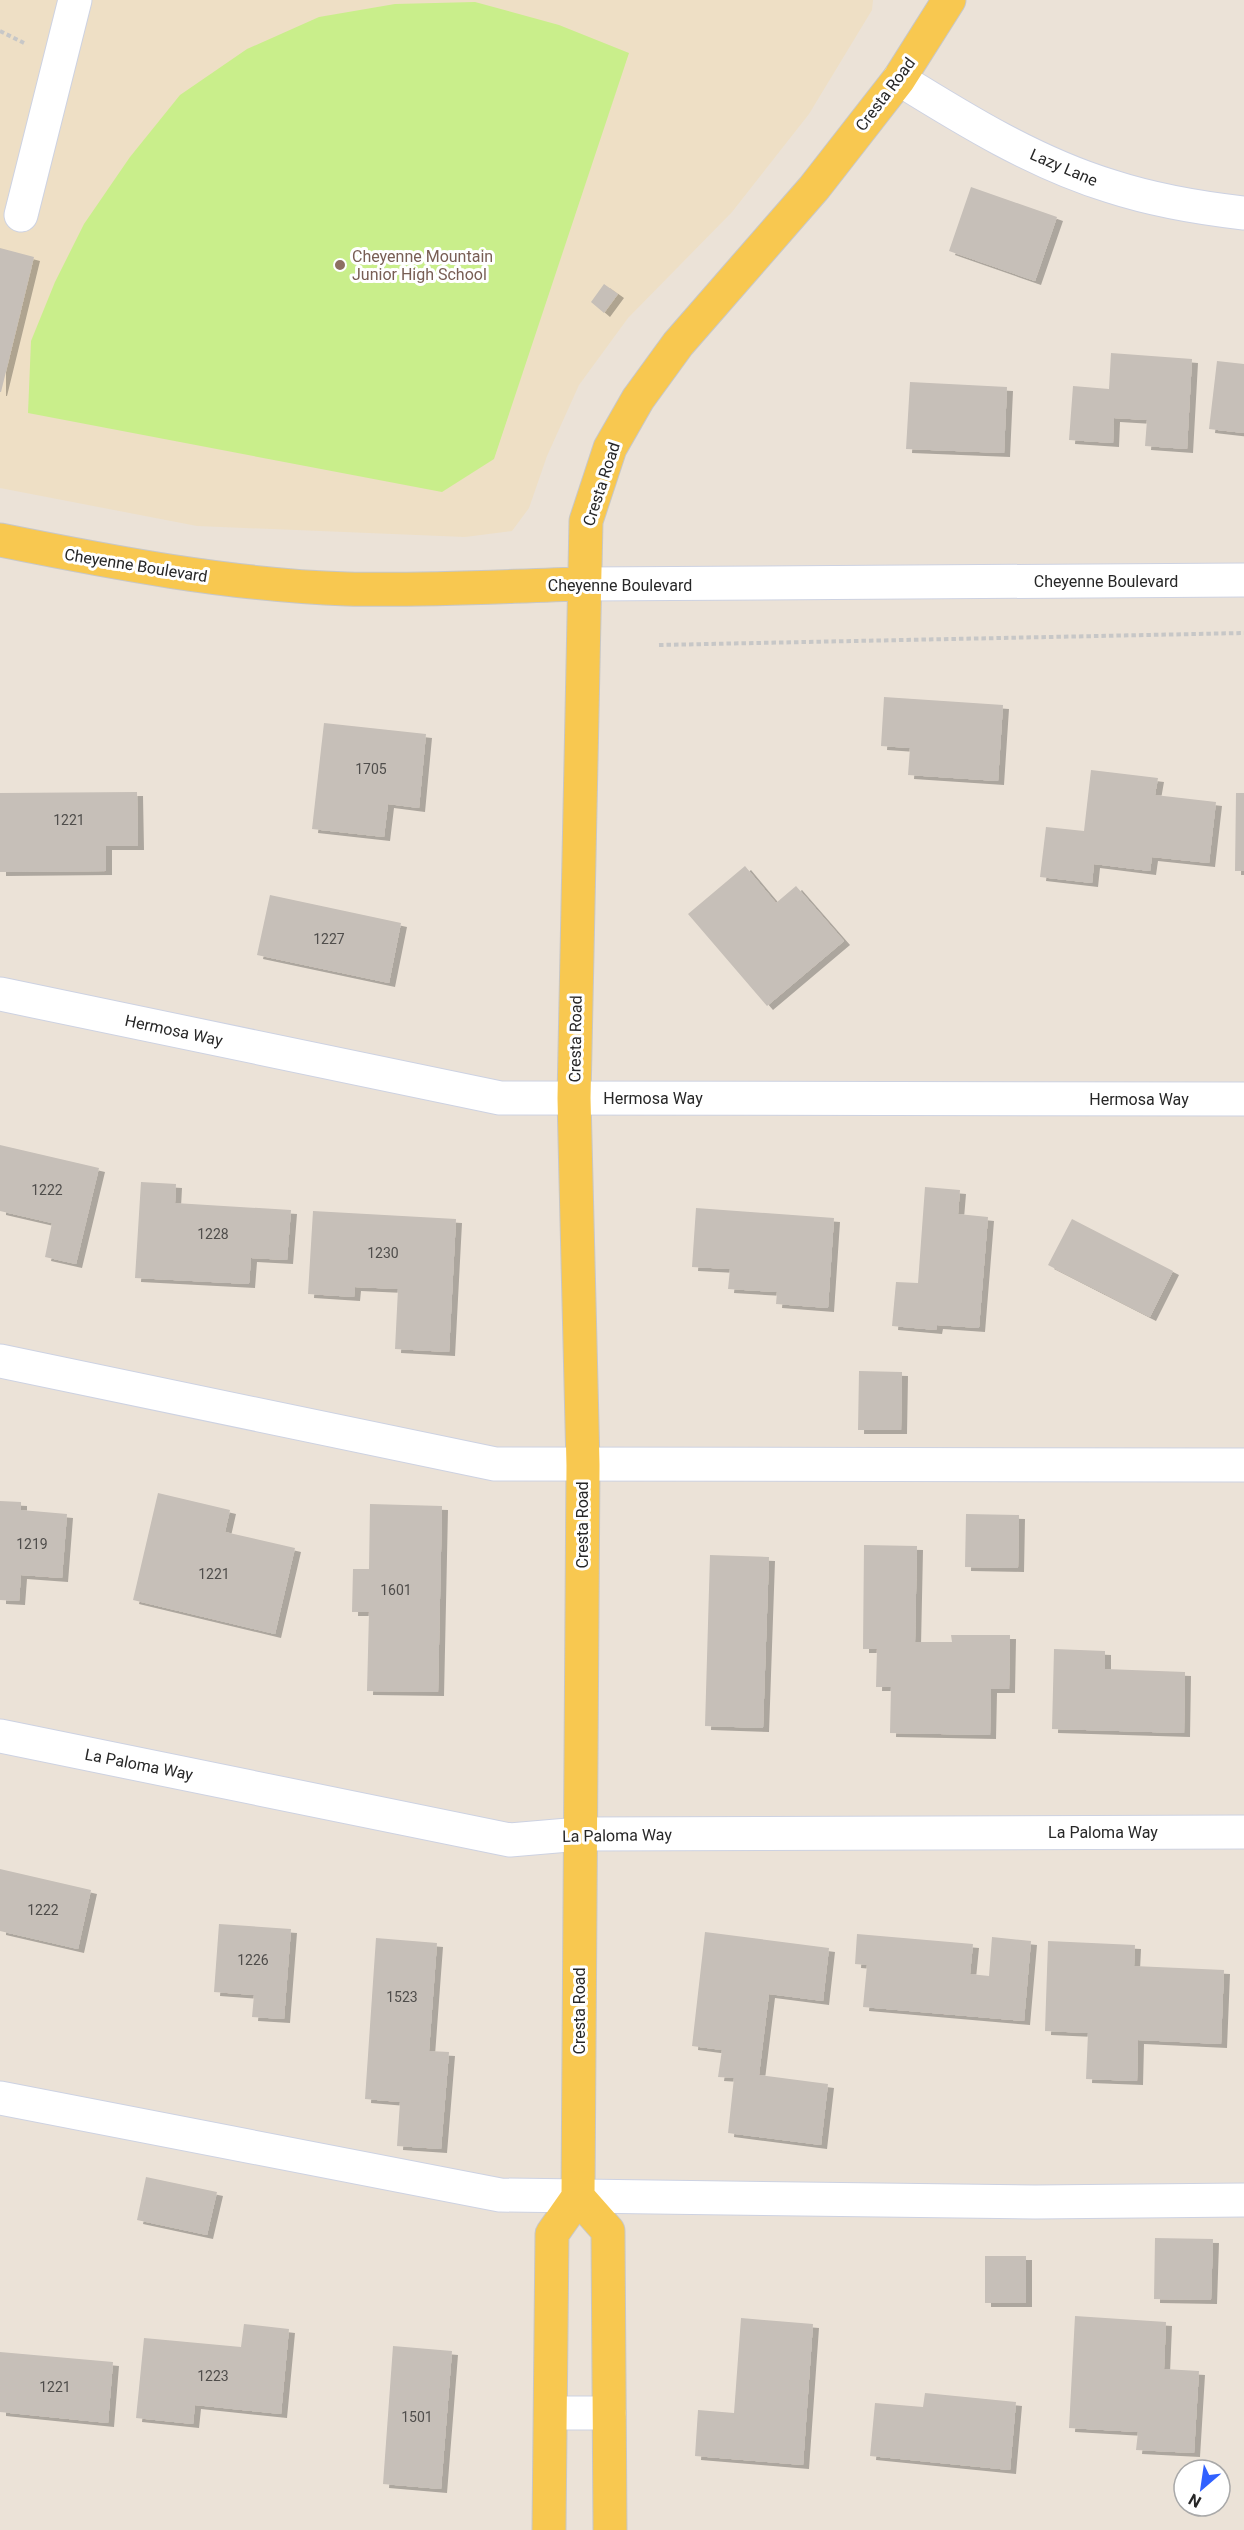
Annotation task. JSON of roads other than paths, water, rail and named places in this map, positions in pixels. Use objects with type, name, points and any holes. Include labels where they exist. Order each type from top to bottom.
[{"type":"main road","name":"Cresta Road","points":[[578,2197],[583,1465],[574,1098],[586,521],[610,448],[638,399],[678,344],[814,188],[898,79],[949,0]]},
{"type":"main road","name":"Cheyenne Boulevard","points":[[0,540],[101,561],[221,578],[347,589],[584,584]]},
{"type":"main road","points":[[549,2530],[552,2414],[552,2234],[578,2197],[608,2231],[610,2530]]},
{"type":"street","points":[[21,215],[75,0]]},
{"type":"street","name":"Lazy Lane","points":[[898,79],[958,116],[1071,171],[1109,186],[1161,199],[1244,213]]},
{"type":"street","name":"Cheyenne Boulevard","points":[[584,584],[1244,580]]},
{"type":"street","name":"Hermosa Way","points":[[0,994],[500,1098],[1244,1099]]},
{"type":"street","points":[[0,1361],[495,1464],[1244,1465]]},
{"type":"street","name":"La Paloma Way","points":[[0,1736],[510,1840],[580,1834],[1244,1832]]},
{"type":"street","points":[[0,2098],[500,2195],[1035,2202],[1244,2200]]},
{"type":"street","points":[[552,2414],[609,2413]]},
{"type":"place","name":"Cheyenne Mountain Junior High School","points":[[340,265]]}]
